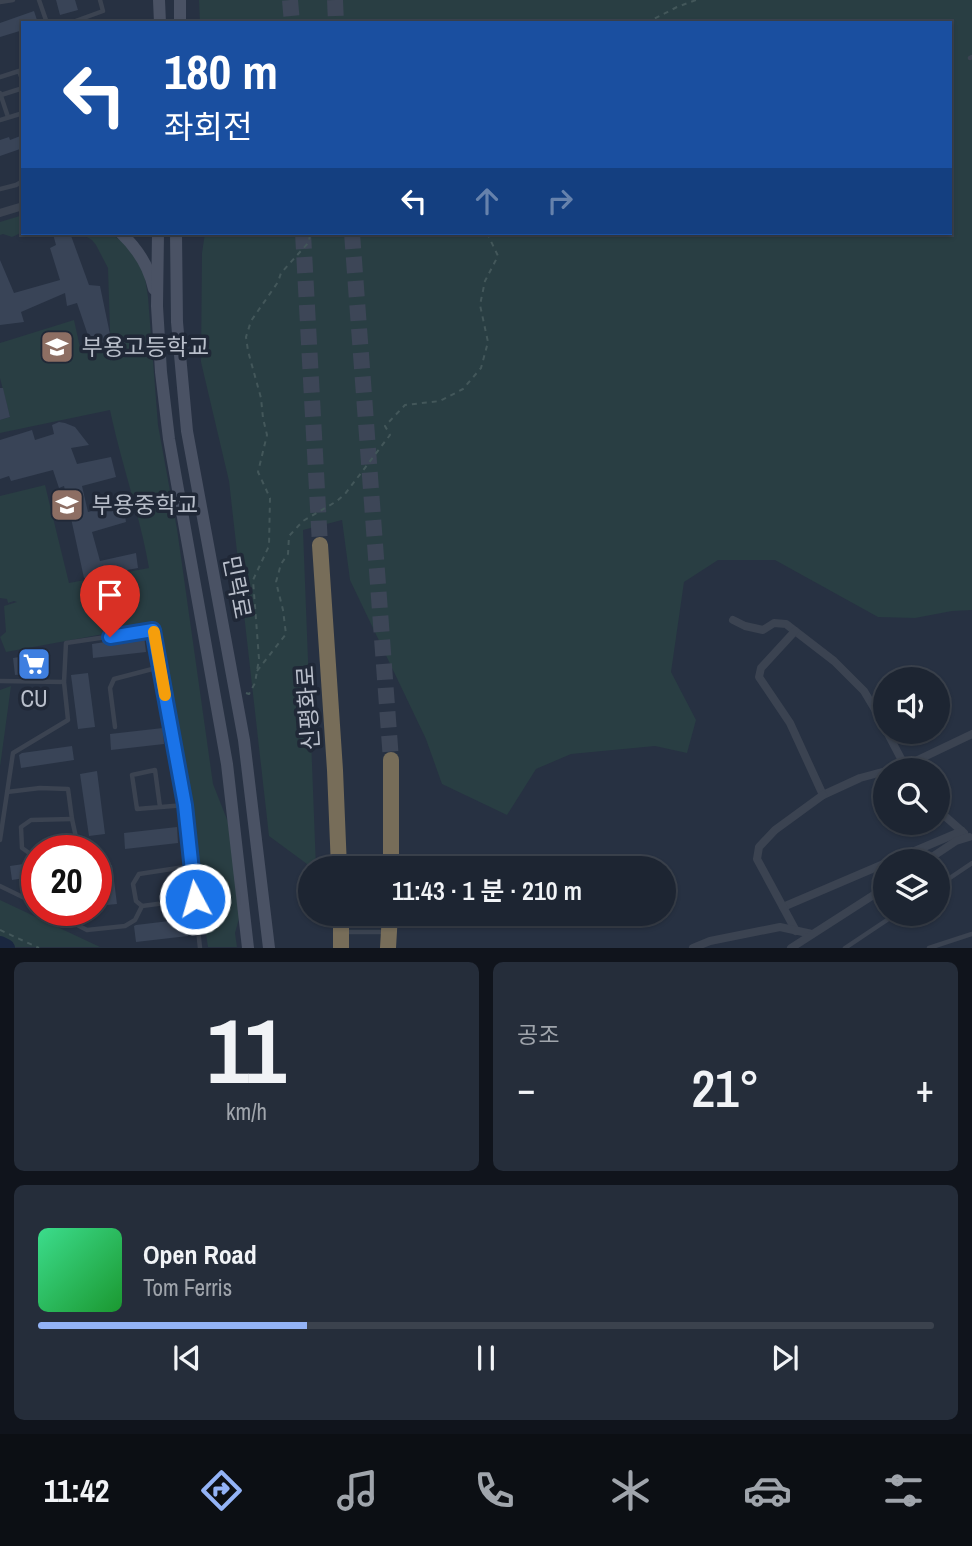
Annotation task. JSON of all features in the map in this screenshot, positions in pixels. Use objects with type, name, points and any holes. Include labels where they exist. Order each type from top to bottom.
[{"type":"highway","name":"신평화로","points":[[320,545],[339,856]]},
{"type":"highway","points":[[391,760],[391,856]]},
{"type":"main road","points":[[159,0],[160,21]]},
{"type":"main road","points":[[180,0],[180,21]]},
{"type":"main road","points":[[123,235],[146,265],[157,306]]},
{"type":"main road","name":"민락로","points":[[158,235],[157,306],[169,439],[227,764],[248,947]]},
{"type":"main road","name":"민락로","points":[[176,235],[177,321],[187,431],[246,754],[269,947]]},
{"type":"street","points":[[0,213],[21,207]]},
{"type":"street","points":[[733,620],[745,626],[763,629],[775,623],[786,624],[834,661],[864,691],[873,707]]},
{"type":"street","points":[[795,631],[761,668],[759,677],[790,723],[823,795]]},
{"type":"street","points":[[925,758],[972,734]]},
{"type":"street","points":[[796,931],[757,859],[759,848],[775,830],[823,795],[873,774]]},
{"type":"street","points":[[950,820],[968,834]]},
{"type":"street","points":[[925,849],[968,834]]},
{"type":"street","points":[[945,849],[968,834]]},
{"type":"street","points":[[783,907],[873,869]]},
{"type":"street","points":[[791,947],[873,895]]},
{"type":"street","points":[[693,947],[780,927],[811,934]]},
{"type":"lane","points":[[0,2],[13,0]]},
{"type":"lane","points":[[39,0],[46,21]]},
{"type":"lane","points":[[76,21],[103,11],[100,0]]},
{"type":"lane","points":[[0,77],[19,71],[21,76]]},
{"type":"lane","points":[[8,117],[0,94],[21,89]]},
{"type":"lane","points":[[0,120],[21,114]]},
{"type":"lane","points":[[0,189],[21,182]]},
{"type":"lane","points":[[0,840],[13,752],[68,720],[64,682],[66,643],[153,630],[185,805],[200,947]]},
{"type":"lane","points":[[115,727],[110,688],[114,679],[160,667]]},
{"type":"lane","points":[[0,681],[64,682]]},
{"type":"lane","points":[[160,807],[155,770],[132,775],[137,809],[185,805]]},
{"type":"lane","points":[[7,792],[40,788],[68,789],[75,835]]},
{"type":"lane","points":[[22,835],[22,827],[31,820],[72,819]]},
{"type":"lane","points":[[950,878],[972,863]]},
{"type":"lane","points":[[191,866],[139,874],[133,884],[136,901],[142,906],[195,899]]},
{"type":"lane","points":[[0,886],[21,896]]},
{"type":"lane","points":[[79,926],[87,930],[125,926],[135,920],[142,906]]},
{"type":"lane","points":[[845,947],[877,926]]},
{"type":"lane","points":[[929,947],[972,934]]},
{"type":"lane","points":[[341,939],[388,940]]},
{"type":"path","points":[[650,21],[696,0]]},
{"type":"path","points":[[235,690],[249,694],[255,683],[259,659],[254,580],[269,546],[270,498],[258,472],[267,435],[246,337],[251,321],[278,282],[281,273],[309,242],[310,235]]},
{"type":"path","points":[[257,671],[286,634],[276,582],[281,564],[288,554],[289,536],[303,521],[345,494],[390,435],[385,426],[405,405],[440,401],[463,390],[481,368],[488,342],[480,305],[485,281],[498,256],[488,235]]},
{"type":"path","points":[[0,930],[39,947]]},
{"type":"green space","points":[[199,0],[972,0],[972,610],[915,618],[878,617],[775,560],[718,560],[684,582],[671,672],[696,720],[687,753],[655,746],[571,754],[536,769],[507,815],[442,784],[426,739],[350,580],[342,520],[303,530],[316,856],[298,857],[269,836],[229,481],[201,362],[202,253],[205,235],[952,235],[952,21],[200,21]]},
{"type":"green space","points":[[21,216],[21,233],[12,237],[0,235],[0,222]]},
{"type":"green space","points":[[83,235],[113,235],[125,244],[144,271],[158,425],[177,529],[213,784],[228,822],[240,915],[235,933],[237,947],[208,947],[158,624],[6,652],[0,637],[6,632],[4,606],[17,602],[8,603],[7,599],[0,598],[0,496],[45,485],[69,583],[149,568],[110,410],[0,433],[0,420],[10,417],[0,378],[0,343],[74,320],[81,352],[108,347],[111,361],[108,268],[92,240]]},
{"type":"green space","points":[[11,686],[0,767],[0,690]]},
{"type":"green space","points":[[0,900],[21,910],[21,926],[55,926],[100,947],[0,947]]},
{"type":"building","points":[[56,0],[75,0],[78,10],[60,15]]},
{"type":"building","points":[[34,11],[37,21],[21,21],[21,31],[0,37],[0,23]]},
{"type":"building","points":[[21,136],[21,149],[0,156],[0,140],[9,137],[10,140]]},
{"type":"building","points":[[53,235],[71,235],[89,285],[100,286],[111,339],[92,347],[77,303],[67,306],[65,293],[21,312],[24,322],[0,325],[0,260],[14,293],[60,280],[50,248],[56,245]]},
{"type":"building","points":[[0,388],[3,388],[10,417],[0,420]]},
{"type":"building","points":[[59,422],[75,427],[89,445],[71,448],[77,464],[111,457],[116,477],[82,486],[88,512],[123,503],[126,522],[92,532],[100,561],[136,553],[138,568],[84,578],[64,486],[59,488],[53,470],[11,481],[9,476],[0,479],[0,440],[32,430],[35,440],[54,434],[52,425]]},
{"type":"building","points":[[144,636],[146,652],[93,658],[92,644]]},
{"type":"building","points":[[33,649],[35,655],[46,653],[48,671],[15,675],[13,658],[26,656],[25,650]]},
{"type":"building","points":[[88,673],[95,727],[78,729],[71,675]]},
{"type":"building","points":[[163,728],[164,744],[111,750],[110,734]]},
{"type":"building","points":[[72,746],[74,760],[21,768],[19,755],[22,753]]},
{"type":"building","points":[[97,771],[105,834],[89,835],[80,774]]},
{"type":"building","points":[[177,827],[178,843],[125,849],[124,833]]},
{"type":"building","points":[[21,864],[21,879],[12,880],[10,866]]},
{"type":"building","points":[[112,865],[117,904],[112,904]]},
{"type":"building","points":[[186,919],[188,936],[136,942],[136,925]]},
{"type":"waterway","points":[[0,945],[6,948]]},
{"type":"tunnel","points":[[290,0],[292,21]]},
{"type":"tunnel","points":[[335,0],[336,21]]},
{"type":"tunnel","points":[[303,235],[320,545]]},
{"type":"tunnel","points":[[352,235],[391,760]]},
{"type":"slow traffic","points":[[154,632],[165,695]]},
{"type":"place","name":"부용고등학교","points":[[57,347]]},
{"type":"place","name":"부용중학교","points":[[67,505]]},
{"type":"place","name":"CU","points":[[34,664]]},
{"type":"route","points":[[110,637],[153,630],[185,805],[195,899]]}]
